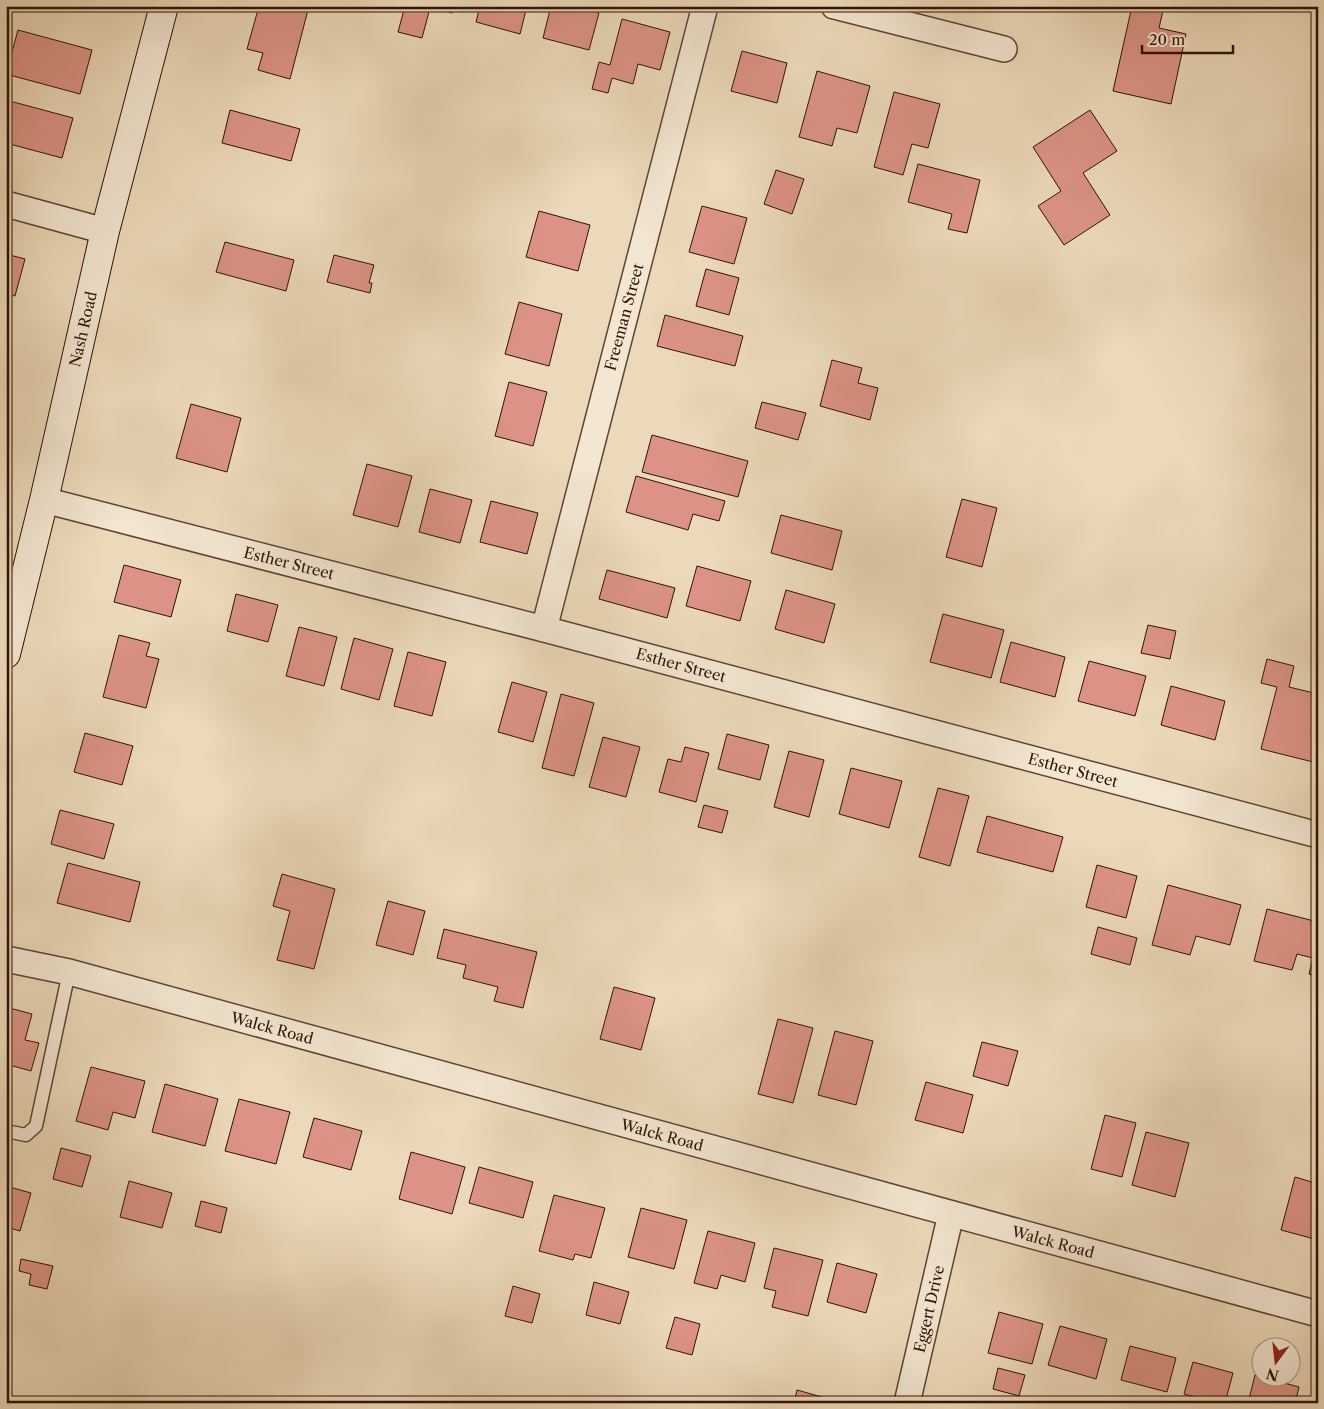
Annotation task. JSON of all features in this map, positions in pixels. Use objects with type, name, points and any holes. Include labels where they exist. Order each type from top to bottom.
[{"type":"main road","name":"Nash Road","points":[[6,654],[14,583],[44,500],[105,231],[164,6]]},
{"type":"street","name":"Freeman Street","points":[[544,629],[705,6]]},
{"type":"street","points":[[834,6],[1004,49]]},
{"type":"street","points":[[6,204],[105,231]]},
{"type":"street","name":"Esther Street","points":[[44,500],[544,629],[1318,835]]},
{"type":"street","name":"Walck Road","points":[[6,959],[69,972],[1318,1314]]},
{"type":"street","name":"Eggert Drive","points":[[907,1403],[951,1214]]},
{"type":"lane","points":[[6,1131],[26,1135],[36,1126],[69,972]]},
{"type":"path","points":[[1311,6],[1318,30]]},
{"type":"building","points":[[259,6],[309,6],[290,79],[258,70],[263,53],[247,49]]},
{"type":"building","points":[[405,6],[454,6],[452,13],[430,8],[422,38],[398,32]]},
{"type":"building","points":[[480,6],[527,6],[520,34],[476,22]]},
{"type":"building","points":[[551,6],[574,6],[599,13],[589,50],[543,38]]},
{"type":"building","points":[[1132,6],[1164,6],[1159,28],[1186,34],[1171,104],[1113,91]]},
{"type":"building","points":[[622,19],[670,32],[660,70],[638,64],[633,84],[612,78],[608,93],[592,89],[599,62],[610,65]]},
{"type":"building","points":[[18,30],[92,50],[80,94],[6,74]]},
{"type":"building","points":[[742,51],[787,63],[777,103],[731,91]]},
{"type":"building","points":[[817,71],[870,86],[857,133],[837,128],[832,146],[799,137]]},
{"type":"building","points":[[894,92],[940,104],[928,148],[912,144],[903,175],[874,167]]},
{"type":"building","points":[[6,100],[73,118],[62,158],[6,143]]},
{"type":"building","points":[[230,110],[300,129],[291,161],[222,143]]},
{"type":"building","points":[[1090,110],[1117,151],[1083,173],[1110,215],[1064,245],[1038,206],[1061,191],[1033,147]]},
{"type":"building","points":[[918,164],[980,180],[967,233],[948,229],[952,214],[908,202]]},
{"type":"building","points":[[776,170],[804,179],[792,214],[764,204]]},
{"type":"building","points":[[702,206],[747,218],[734,264],[689,252]]},
{"type":"building","points":[[539,211],[590,225],[578,271],[526,257]]},
{"type":"building","points":[[225,242],[294,260],[286,291],[216,272]]},
{"type":"building","points":[[6,254],[25,259],[15,296],[6,294]]},
{"type":"building","points":[[334,255],[374,265],[369,283],[372,283],[370,293],[327,282]]},
{"type":"building","points":[[706,269],[739,278],[729,315],[696,306]]},
{"type":"building","points":[[519,302],[562,314],[549,366],[505,354]]},
{"type":"building","points":[[665,315],[743,336],[735,366],[657,346]]},
{"type":"building","points":[[832,360],[862,368],[858,383],[878,388],[870,420],[820,406]]},
{"type":"building","points":[[509,382],[547,392],[533,446],[495,436]]},
{"type":"building","points":[[762,402],[806,413],[798,440],[755,428]]},
{"type":"building","points":[[191,404],[241,418],[227,472],[176,458]]},
{"type":"building","points":[[652,435],[748,461],[738,497],[642,472]]},
{"type":"building","points":[[367,464],[412,476],[398,527],[353,515]]},
{"type":"building","points":[[636,476],[725,501],[719,521],[693,514],[688,530],[626,512]]},
{"type":"building","points":[[430,489],[472,500],[460,543],[419,532]]},
{"type":"building","points":[[962,499],[997,508],[982,567],[946,557]]},
{"type":"building","points":[[491,501],[538,513],[527,554],[480,542]]},
{"type":"building","points":[[781,515],[842,531],[832,570],[771,553]]},
{"type":"building","points":[[124,565],[181,580],[171,617],[114,602]]},
{"type":"building","points":[[697,566],[751,581],[740,621],[686,606]]},
{"type":"building","points":[[607,570],[675,588],[667,618],[599,599]]},
{"type":"building","points":[[786,590],[835,604],[824,643],[775,629]]},
{"type":"building","points":[[236,594],[278,605],[268,642],[227,631]]},
{"type":"building","points":[[943,614],[1004,630],[991,678],[930,662]]},
{"type":"building","points":[[1148,625],[1176,631],[1170,659],[1141,653]]},
{"type":"building","points":[[299,627],[337,637],[324,686],[286,676]]},
{"type":"building","points":[[119,635],[150,643],[146,656],[159,659],[146,708],[103,697]]},
{"type":"building","points":[[354,638],[393,649],[379,700],[341,689]]},
{"type":"building","points":[[1011,642],[1065,657],[1055,697],[1000,682]]},
{"type":"building","points":[[408,652],[446,662],[432,716],[394,706]]},
{"type":"building","points":[[1267,659],[1294,666],[1289,687],[1318,694],[1318,744],[1313,762],[1261,749],[1277,687],[1261,683]]},
{"type":"building","points":[[1089,661],[1146,676],[1135,716],[1078,701]]},
{"type":"building","points":[[512,682],[547,692],[533,742],[498,732]]},
{"type":"building","points":[[1171,686],[1225,701],[1215,740],[1161,725]]},
{"type":"building","points":[[561,694],[594,703],[574,776],[542,768]]},
{"type":"building","points":[[85,733],[133,746],[122,785],[74,772]]},
{"type":"building","points":[[727,734],[769,745],[760,780],[718,769]]},
{"type":"building","points":[[603,737],[640,747],[626,797],[589,787]]},
{"type":"building","points":[[685,747],[709,753],[696,802],[659,792],[668,759],[681,762]]},
{"type":"building","points":[[789,751],[824,760],[809,817],[774,807]]},
{"type":"building","points":[[851,768],[902,781],[889,828],[839,814]]},
{"type":"building","points":[[938,788],[969,796],[950,866],[919,857]]},
{"type":"building","points":[[704,805],[728,811],[722,833],[698,827]]},
{"type":"building","points":[[60,810],[114,824],[104,859],[51,844]]},
{"type":"building","points":[[987,816],[1063,837],[1053,872],[977,852]]},
{"type":"building","points":[[68,863],[140,882],[130,922],[57,903]]},
{"type":"building","points":[[1097,865],[1137,876],[1126,918],[1086,907]]},
{"type":"building","points":[[282,874],[335,889],[314,969],[277,960],[290,911],[273,906]]},
{"type":"building","points":[[1168,885],[1241,905],[1230,945],[1196,936],[1190,955],[1152,945]]},
{"type":"building","points":[[388,901],[425,911],[413,955],[376,945]]},
{"type":"building","points":[[1267,909],[1318,922],[1318,977],[1309,974],[1313,958],[1297,954],[1292,970],[1254,961]]},
{"type":"building","points":[[1098,927],[1137,938],[1130,965],[1091,954]]},
{"type":"building","points":[[444,929],[537,952],[523,1008],[494,1001],[498,987],[463,978],[466,965],[437,958]]},
{"type":"building","points":[[614,987],[655,998],[641,1050],[600,1039]]},
{"type":"building","points":[[6,1007],[32,1014],[25,1040],[39,1043],[31,1071],[6,1064]]},
{"type":"building","points":[[778,1019],[813,1028],[793,1103],[758,1094]]},
{"type":"building","points":[[835,1031],[873,1041],[856,1105],[818,1095]]},
{"type":"building","points":[[982,1042],[1018,1051],[1008,1086],[973,1076]]},
{"type":"building","points":[[91,1067],[145,1081],[135,1118],[113,1112],[108,1130],[76,1121]]},
{"type":"building","points":[[926,1082],[973,1095],[963,1133],[915,1120]]},
{"type":"building","points":[[165,1084],[218,1099],[205,1146],[152,1132]]},
{"type":"building","points":[[239,1099],[290,1112],[276,1164],[225,1151]]},
{"type":"building","points":[[1105,1115],[1136,1123],[1122,1177],[1091,1169]]},
{"type":"building","points":[[314,1118],[362,1131],[351,1170],[303,1157]]},
{"type":"building","points":[[1146,1132],[1189,1143],[1175,1197],[1132,1185]]},
{"type":"building","points":[[61,1148],[91,1156],[82,1187],[53,1179]]},
{"type":"building","points":[[411,1152],[465,1167],[452,1214],[399,1199]]},
{"type":"building","points":[[479,1167],[533,1182],[523,1218],[469,1203]]},
{"type":"building","points":[[1295,1177],[1318,1184],[1318,1240],[1281,1230]]},
{"type":"building","points":[[129,1181],[172,1193],[162,1228],[120,1217]]},
{"type":"building","points":[[6,1186],[31,1193],[20,1231],[6,1227]]},
{"type":"building","points":[[554,1195],[605,1208],[591,1258],[575,1254],[573,1260],[539,1251]]},
{"type":"building","points":[[201,1201],[227,1208],[221,1233],[195,1226]]},
{"type":"building","points":[[641,1208],[687,1220],[674,1269],[628,1257]]},
{"type":"building","points":[[708,1231],[755,1243],[745,1282],[721,1275],[717,1289],[694,1283]]},
{"type":"building","points":[[774,1248],[823,1260],[808,1316],[772,1307],[776,1291],[764,1288]]},
{"type":"building","points":[[21,1259],[53,1266],[47,1289],[29,1285],[31,1274],[19,1271]]},
{"type":"building","points":[[837,1263],[877,1274],[866,1313],[827,1302]]},
{"type":"building","points":[[594,1282],[629,1292],[620,1324],[586,1315]]},
{"type":"building","points":[[513,1286],[540,1294],[532,1323],[505,1316]]},
{"type":"building","points":[[999,1312],[1043,1324],[1032,1364],[988,1353]]},
{"type":"building","points":[[675,1317],[700,1324],[692,1355],[666,1348]]},
{"type":"building","points":[[1060,1326],[1107,1339],[1096,1379],[1048,1365]]},
{"type":"building","points":[[1130,1346],[1176,1358],[1167,1392],[1121,1380]]},
{"type":"building","points":[[1193,1362],[1233,1373],[1225,1403],[1215,1403],[1184,1394]]},
{"type":"building","points":[[998,1368],[1025,1375],[1019,1396],[993,1389]]},
{"type":"building","points":[[1252,1386],[1299,1387],[1295,1403],[1248,1403]]},
{"type":"building","points":[[797,1390],[829,1399],[827,1403],[794,1403]]}]
